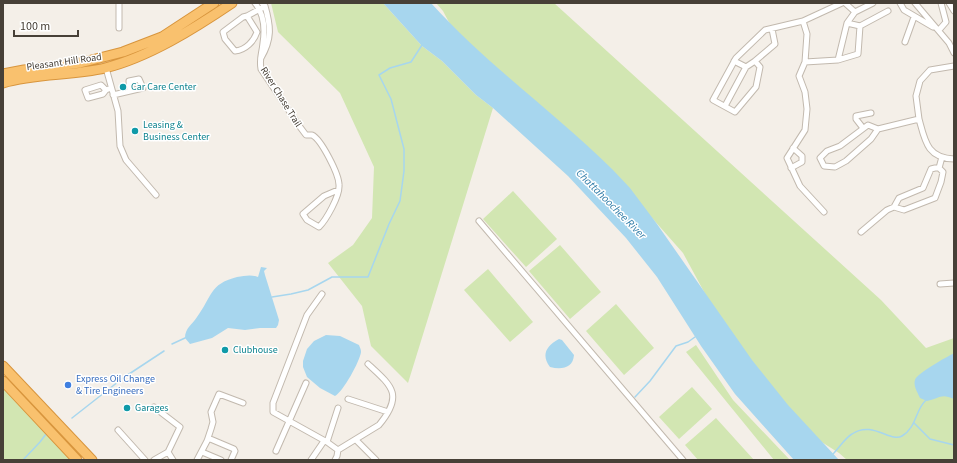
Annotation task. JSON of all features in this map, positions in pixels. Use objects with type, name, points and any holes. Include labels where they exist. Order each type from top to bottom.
[{"type":"highway","name":"Pleasant Hill Road","points":[[3,74],[80,63],[123,52],[162,37],[214,3]]},
{"type":"highway","name":"Pleasant Hill Road","points":[[3,83],[32,77],[106,68],[132,59],[160,46],[232,3]]},
{"type":"highway","points":[[106,68],[116,60],[157,44],[162,37]]},
{"type":"highway","points":[[3,366],[92,460]]},
{"type":"highway","points":[[3,381],[77,460]]},
{"type":"street","points":[[119,3],[119,28]]},
{"type":"street","points":[[255,3],[262,6]]},
{"type":"street","points":[[755,61],[760,67],[756,88],[735,112],[713,100],[736,58],[765,30],[803,21],[842,3]]},
{"type":"street","points":[[845,3],[855,12]]},
{"type":"street","points":[[838,60],[846,23],[855,12],[873,3]]},
{"type":"street","points":[[900,3],[904,10],[914,17],[939,30]]},
{"type":"street","points":[[915,3],[939,30],[954,52]]},
{"type":"street","points":[[939,30],[946,22],[941,3]]},
{"type":"street","points":[[951,4],[954,11]]},
{"type":"street","points":[[247,16],[257,32],[256,36],[251,43],[236,51],[225,39],[223,32],[243,18],[262,6]]},
{"type":"street","name":"River Chase Trail","points":[[262,6],[263,44],[260,61],[261,69],[300,128],[306,135],[315,136],[328,156],[339,186],[338,190]]},
{"type":"street","points":[[846,23],[860,26],[888,11]]},
{"type":"street","points":[[905,42],[914,17]]},
{"type":"street","points":[[803,21],[806,34],[805,62],[799,76],[805,92],[807,109],[805,130],[787,158],[800,186],[824,212]]},
{"type":"street","points":[[805,62],[838,60],[858,54],[860,26]]},
{"type":"street","points":[[725,106],[746,67],[775,44],[772,29]]},
{"type":"street","points":[[734,61],[746,67]]},
{"type":"street","points":[[954,66],[930,70],[920,81],[916,96],[919,119],[924,138],[929,147],[936,155],[954,158]]},
{"type":"street","points":[[106,68],[108,89],[113,95],[118,110],[120,146],[126,160],[156,195]]},
{"type":"street","points":[[113,95],[130,91],[142,88],[139,79],[129,82],[130,91]]},
{"type":"street","points":[[863,128],[856,119],[856,116],[871,113]]},
{"type":"street","points":[[878,129],[871,139],[846,161],[835,167],[824,166],[820,158],[827,151],[840,146],[868,125],[878,129],[919,119]]},
{"type":"street","points":[[791,168],[802,162],[802,156],[793,148]]},
{"type":"street","points":[[939,168],[942,157]]},
{"type":"street","points":[[894,207],[904,210],[935,198],[943,172],[939,168]]},
{"type":"street","points":[[861,232],[887,210],[894,207],[899,198],[922,188],[931,169],[939,168]]},
{"type":"street","points":[[338,190],[325,221],[319,227],[307,220],[303,214],[324,196],[338,190]]},
{"type":"street","points":[[479,221],[683,460]]},
{"type":"street","points":[[940,284],[954,283]]},
{"type":"street","points":[[322,294],[307,315],[273,403],[273,412],[338,450]]},
{"type":"street","points":[[338,450],[379,425],[394,401],[394,394],[387,382],[368,364]]},
{"type":"street","points":[[276,451],[306,383]]},
{"type":"street","points":[[198,460],[208,438],[213,422],[211,412],[219,394],[243,403]]},
{"type":"street","points":[[348,399],[388,412]]},
{"type":"street","points":[[154,407],[180,427],[168,452],[154,460]]},
{"type":"street","points":[[311,460],[325,442],[338,408]]},
{"type":"street","points":[[118,430],[145,460]]},
{"type":"street","points":[[208,438],[234,449],[235,451],[231,460]]},
{"type":"street","points":[[356,440],[376,460]]},
{"type":"street","points":[[335,460],[338,450]]},
{"type":"street","points":[[168,452],[173,460]]},
{"type":"street","points":[[202,452],[221,460]]},
{"type":"green space","points":[[271,3],[383,3],[422,46],[442,61],[476,95],[493,108],[408,383],[371,346],[362,306],[328,263],[353,245],[372,218],[374,167],[340,93],[278,32]]},
{"type":"green space","points":[[436,3],[554,3],[881,300],[926,348],[954,338],[954,460],[847,460],[820,441],[787,413],[715,312],[683,253],[637,201],[461,45],[443,11]]},
{"type":"green space","points":[[513,191],[557,239],[526,267],[483,219]]},
{"type":"green space","points":[[560,245],[601,292],[570,319],[529,271]]},
{"type":"green space","points":[[488,269],[533,322],[510,342],[464,290]]},
{"type":"green space","points":[[616,304],[654,348],[624,375],[586,331]]},
{"type":"green space","points":[[696,345],[733,400],[790,460],[774,460],[686,352]]},
{"type":"green space","points":[[3,387],[72,460],[3,460]]},
{"type":"green space","points":[[692,387],[712,409],[679,439],[659,417]]},
{"type":"green space","points":[[716,418],[754,460],[698,460],[685,445]]},
{"type":"water","name":"Chattahoochee River","points":[[383,3],[431,3],[474,47],[613,170],[630,188],[657,224],[752,360],[788,405],[839,460],[794,460],[735,394],[701,346],[657,277],[626,238],[568,176],[493,108],[476,95],[442,61],[422,46]]},
{"type":"water","points":[[261,267],[267,268],[264,271],[279,320],[276,328],[245,330],[228,328],[212,338],[190,344],[185,338],[186,332],[216,287],[221,283],[237,277],[250,275],[258,277]]},
{"type":"water","points":[[326,335],[340,336],[359,345],[361,350],[358,362],[351,376],[335,396],[320,388],[307,377],[303,367],[303,361],[307,349],[314,341]]},
{"type":"water","points":[[559,339],[562,340],[574,355],[572,363],[563,368],[550,367],[547,363],[545,355],[546,351]]},
{"type":"water","points":[[954,353],[954,399],[943,396],[927,401],[920,398],[915,385],[915,380],[917,377],[933,365]]},
{"type":"waterway","points":[[272,297],[308,290],[332,277],[368,277],[389,224],[400,201],[404,171],[404,149],[391,99],[379,75],[390,68],[411,62],[422,45]]},
{"type":"waterway","points":[[635,397],[650,381],[676,346],[688,342],[695,337]]},
{"type":"waterway","points":[[172,344],[185,338]]},
{"type":"waterway","points":[[72,418],[123,378],[164,351]]},
{"type":"waterway","points":[[833,454],[847,438],[859,430],[874,430],[892,437],[902,436],[911,428],[922,404],[926,400]]},
{"type":"waterway","points":[[914,423],[930,439],[954,445]]},
{"type":"waterway","points":[[23,460],[46,434]]},
{"type":"place","name":"Car Care Center","points":[[123,87]]},
{"type":"place","name":"Leasing & Business Center","points":[[135,131]]},
{"type":"place","name":"Clubhouse","points":[[225,350]]},
{"type":"place","name":"Express Oil Change & Tire Engineers","points":[[68,385]]},
{"type":"place","name":"Garages","points":[[127,408]]}]
